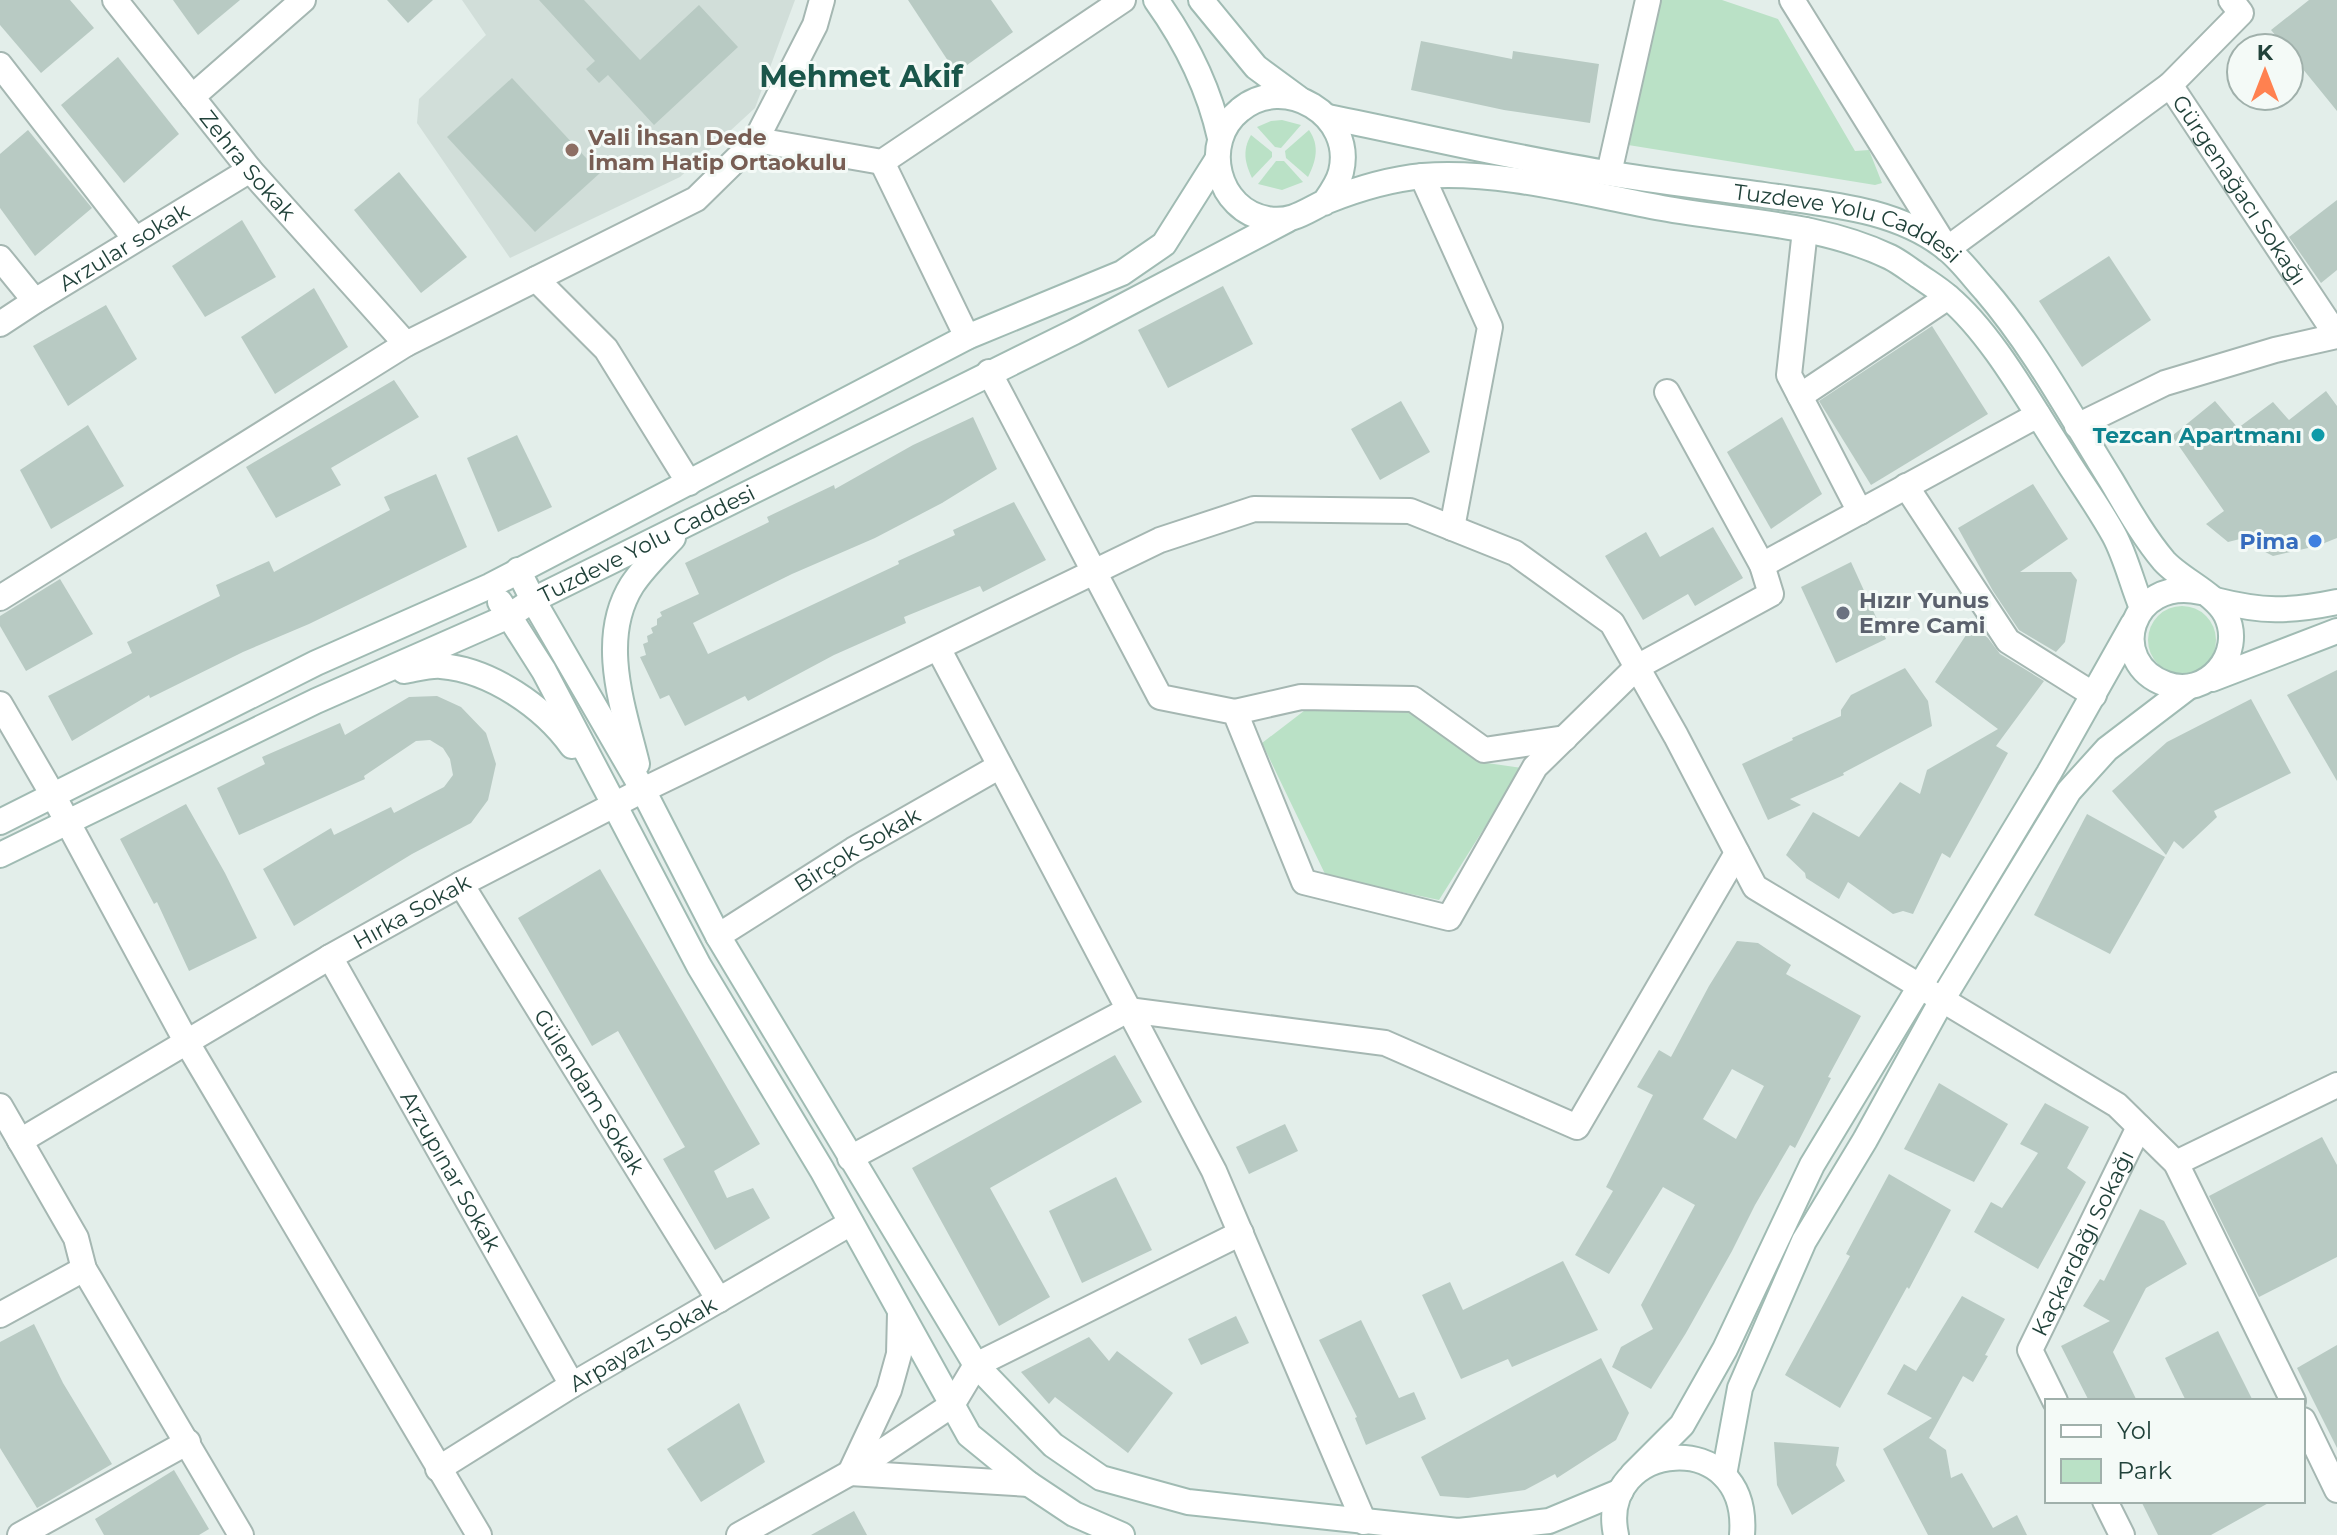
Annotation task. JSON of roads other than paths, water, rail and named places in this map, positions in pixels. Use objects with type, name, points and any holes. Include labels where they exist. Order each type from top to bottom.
[{"type":"street","name":"Zehra Sokak","points":[[115,0],[250,170],[406,344]]},
{"type":"street","points":[[192,97],[303,0]]},
{"type":"street","points":[[0,598],[406,344],[696,199],[756,140],[815,25],[822,0]]},
{"type":"street","points":[[756,140],[882,162],[1123,0]]},
{"type":"street","points":[[1156,0],[1185,45],[1213,107],[1221,180],[1231,198],[1247,212],[1266,219],[1287,220],[1307,214],[1324,203],[1335,188],[1341,170],[1342,152],[1338,133],[1328,117],[1256,67],[1201,0]]},
{"type":"street","points":[[1609,173],[1648,0]]},
{"type":"street","points":[[1792,0],[1947,249],[2170,85],[2241,13],[2231,0]]},
{"type":"street","points":[[0,65],[135,239]]},
{"type":"street","name":"Gürgenağacı Sokağı","points":[[2170,85],[2337,336]]},
{"type":"street","points":[[1218,149],[1227,124],[1251,102],[1282,95],[1298,98]]},
{"type":"street","name":"Tuzdeve Yolu Caddesi","points":[[1328,117],[1609,173],[1861,210],[1912,228],[1947,249],[2009,318],[2139,526],[2166,563],[2208,596]]},
{"type":"street","name":"Tuzdeve Yolu Caddesi","points":[[0,822],[316,663],[490,586],[967,337],[1122,273],[1164,244],[1218,149]]},
{"type":"street","points":[[882,162],[967,337]]},
{"type":"street","name":"Arzular sokak","points":[[0,324],[250,170]]},
{"type":"street","points":[[1422,176],[1490,327],[1452,528]]},
{"type":"street","name":"Tuzdeve Yolu Caddesi","points":[[1324,203],[1368,187],[1422,176],[1486,176],[1669,210],[1805,230],[1850,241],[1892,258],[1948,297],[1979,329],[2115,537],[2138,615]]},
{"type":"street","name":"Tuzdeve Yolu Caddesi","points":[[0,855],[370,677],[509,616],[533,600],[1074,332],[1287,220]]},
{"type":"street","points":[[1805,230],[1789,375],[1860,512]]},
{"type":"street","points":[[0,258],[35,301]]},
{"type":"street","points":[[536,279],[606,349],[689,483]]},
{"type":"street","points":[[1800,396],[1948,297]]},
{"type":"street","points":[[2077,426],[2165,383],[2275,350],[2337,336]]},
{"type":"street","points":[[989,372],[1160,697],[1235,712],[1301,697],[1413,699],[1484,750],[1565,738]]},
{"type":"street","points":[[1235,712],[1304,882],[1449,918],[1535,767],[1637,667],[1771,594],[1762,565],[1667,392]]},
{"type":"street","points":[[1762,565],[2038,415]]},
{"type":"street","points":[[1906,486],[2008,641],[2094,695]]},
{"type":"street","name":"Hırka Sokak","points":[[20,1141],[330,957],[461,884],[643,790],[1160,540],[1254,509],[1410,511],[1515,553],[1612,623],[1755,887],[2117,1105],[2176,1163],[2292,1399]]},
{"type":"street","points":[[643,790],[618,685],[614,629],[630,587],[685,525]]},
{"type":"street","points":[[518,570],[643,790],[718,936],[976,1365],[1053,1445],[1101,1478],[1188,1502],[1458,1531],[1549,1521],[1627,1483],[1650,1463],[1669,1456],[1708,1463],[1724,1475],[1737,1492],[1743,1513],[1742,1535]]},
{"type":"street","points":[[490,586],[544,671],[699,966],[822,1170],[969,1435],[1029,1484],[1074,1514],[1122,1535]]},
{"type":"street","points":[[1616,1535],[1614,1511],[1627,1483],[1682,1425],[1725,1349],[1812,1165],[2094,695],[2138,615],[2154,597],[2169,590],[2185,588],[2256,610],[2299,609],[2337,602]]},
{"type":"street","points":[[1724,1475],[1740,1388],[1804,1241],[1865,1140],[1942,1000],[2069,791],[2107,749],[2195,685],[2217,673],[2227,660],[2231,644],[2230,628],[2225,613],[2208,596]]},
{"type":"street","points":[[2138,615],[2133,646],[2142,668],[2154,680],[2170,686],[2195,685],[2337,631]]},
{"type":"street","points":[[938,648],[1214,1171],[1364,1522]]},
{"type":"street","points":[[370,677],[439,666],[479,674],[557,726],[615,804]]},
{"type":"street","points":[[0,704],[186,1041],[475,1534]]},
{"type":"street","name":"Birçok Sokak","points":[[718,936],[853,850],[1000,766]]},
{"type":"street","points":[[850,1158],[1128,1010],[1385,1043],[1577,1127],[1737,853]]},
{"type":"street","name":"Gülendam Sokak","points":[[461,884],[719,1300]]},
{"type":"street","name":"Arzupınar Sokak","points":[[330,957],[572,1385]]},
{"type":"street","points":[[2176,1163],[2337,1085]]},
{"type":"street","points":[[0,1106],[76,1238],[84,1269],[241,1535]]},
{"type":"street","name":"Kaçkardağı Sokağı","points":[[2054,1399],[2030,1350],[2139,1127]]},
{"type":"street","name":"Arpayazı Sokak","points":[[438,1469],[572,1385],[851,1223]]},
{"type":"street","points":[[739,1535],[850,1473],[952,1405],[976,1365],[1241,1233]]},
{"type":"street","points":[[0,1315],[84,1269]]},
{"type":"street","points":[[850,1473],[889,1390],[899,1354],[900,1313]]},
{"type":"street","points":[[2305,1424],[2337,1487]]},
{"type":"street","points":[[20,1535],[188,1442]]},
{"type":"street","points":[[850,1473],[1029,1484]]},
{"type":"street","points":[[2106,1503],[2122,1535]]},
{"type":"place","name":"Vali İhsan Dede İmam Hatip Ortaokulu","points":[[572,150]]},
{"type":"place","name":"Tezcan Apartmanı","points":[[2318,435]]},
{"type":"place","name":"Pima","points":[[2315,541]]},
{"type":"place","name":"Hızır Yunus Emre Cami","points":[[1843,613]]},
{"type":"district","name":"Mehmet Akif","points":[[861,76]]}]
